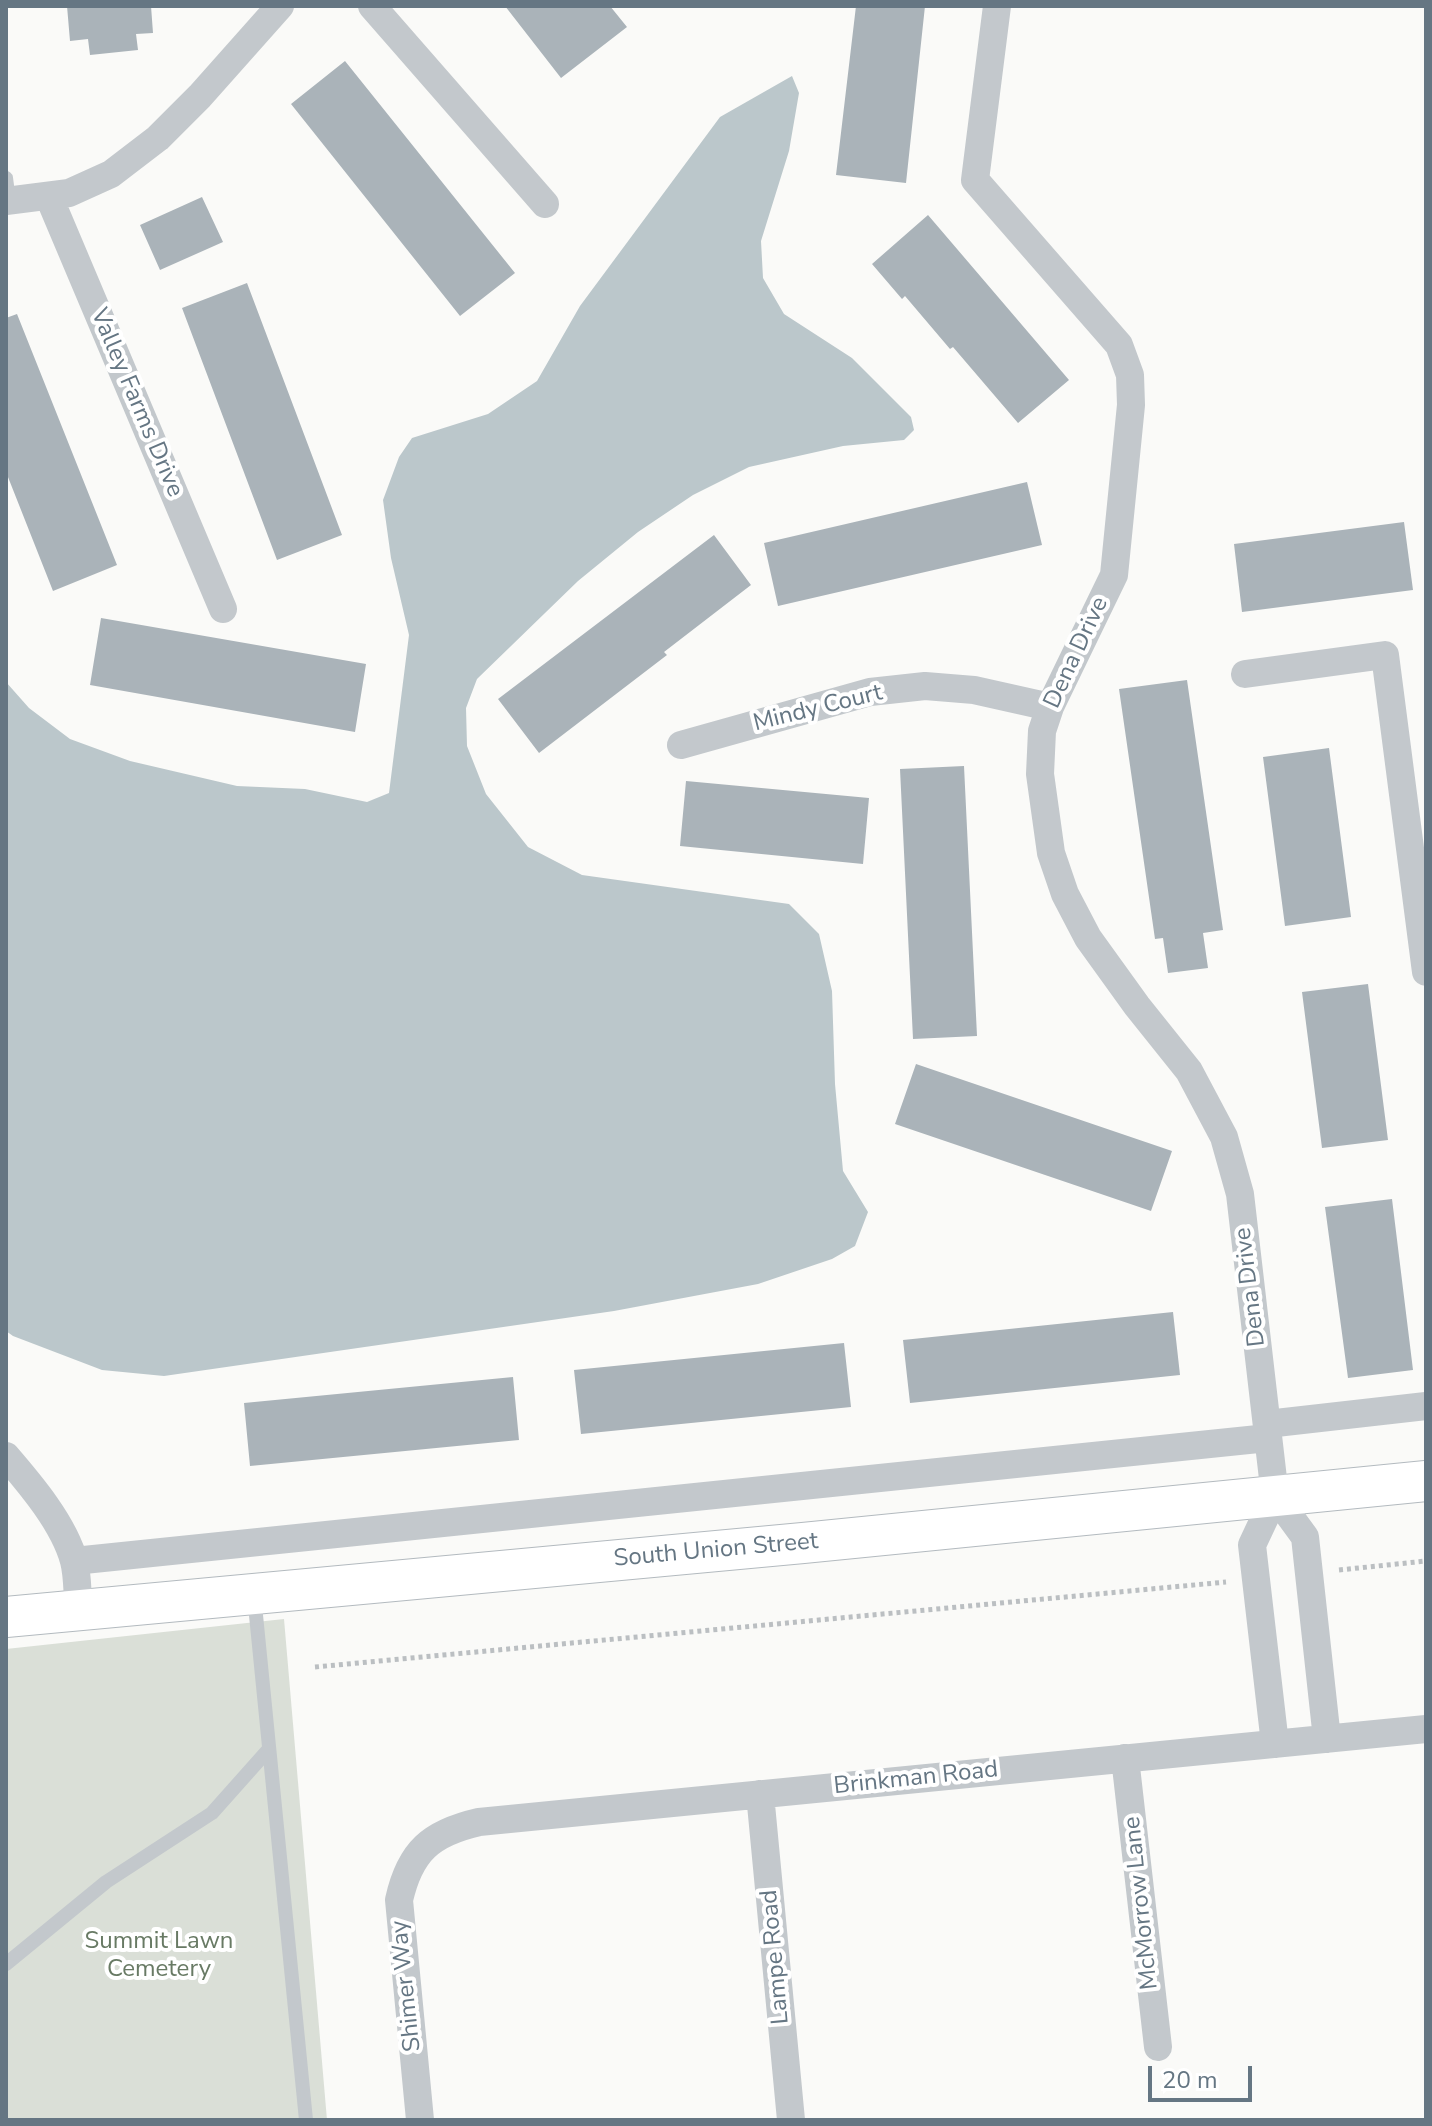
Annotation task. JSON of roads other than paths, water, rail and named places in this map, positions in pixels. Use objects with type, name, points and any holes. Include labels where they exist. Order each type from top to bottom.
[{"type":"street","points":[[7,193],[49,197],[69,193],[111,174],[158,138],[280,6]]},
{"type":"street","points":[[372,6],[545,204]]},
{"type":"street","name":"Dena Drive","points":[[997,6],[975,180],[1119,345],[1130,375],[1131,405],[1114,575],[1050,707],[1042,731],[1040,774],[1051,853],[1065,894],[1096,950],[1189,1071],[1224,1137],[1240,1194],[1275,1496]]},
{"type":"street","name":"Valley Farms Drive","points":[[49,197],[223,609]]},
{"type":"street","points":[[1245,674],[1385,655],[1426,972]]},
{"type":"street","name":"Mindy Court","points":[[681,745],[870,692],[925,686],[974,690],[1050,707]]},
{"type":"street","points":[[74,1561],[1268,1431],[1426,1406]]},
{"type":"street","points":[[6,1456],[33,1488],[57,1525],[74,1561],[79,1611]]},
{"type":"street","name":"South Union Street","points":[[6,1617],[1426,1481]]},
{"type":"street","points":[[1275,1744],[1252,1545],[1275,1496],[1305,1537],[1327,1739]]},
{"type":"street","name":"Brinkman Road","points":[[416,1855],[431,1840],[454,1828],[479,1822],[1426,1729]]},
{"type":"street","name":"McMorrow Lane","points":[[1125,1758],[1158,2047]]},
{"type":"street","name":"Lampe Road","points":[[760,1794],[791,2120]]},
{"type":"street","name":"Shimer Way","points":[[416,1855],[404,1876],[399,1900],[420,2120]]},
{"type":"lane","points":[[254,1594],[306,2120]]},
{"type":"lane","points":[[6,1964],[106,1882],[212,1813],[269,1749]]},
{"type":"park label","name":"Summit Lawn Cemetery","points":[[159,1956]]}]
